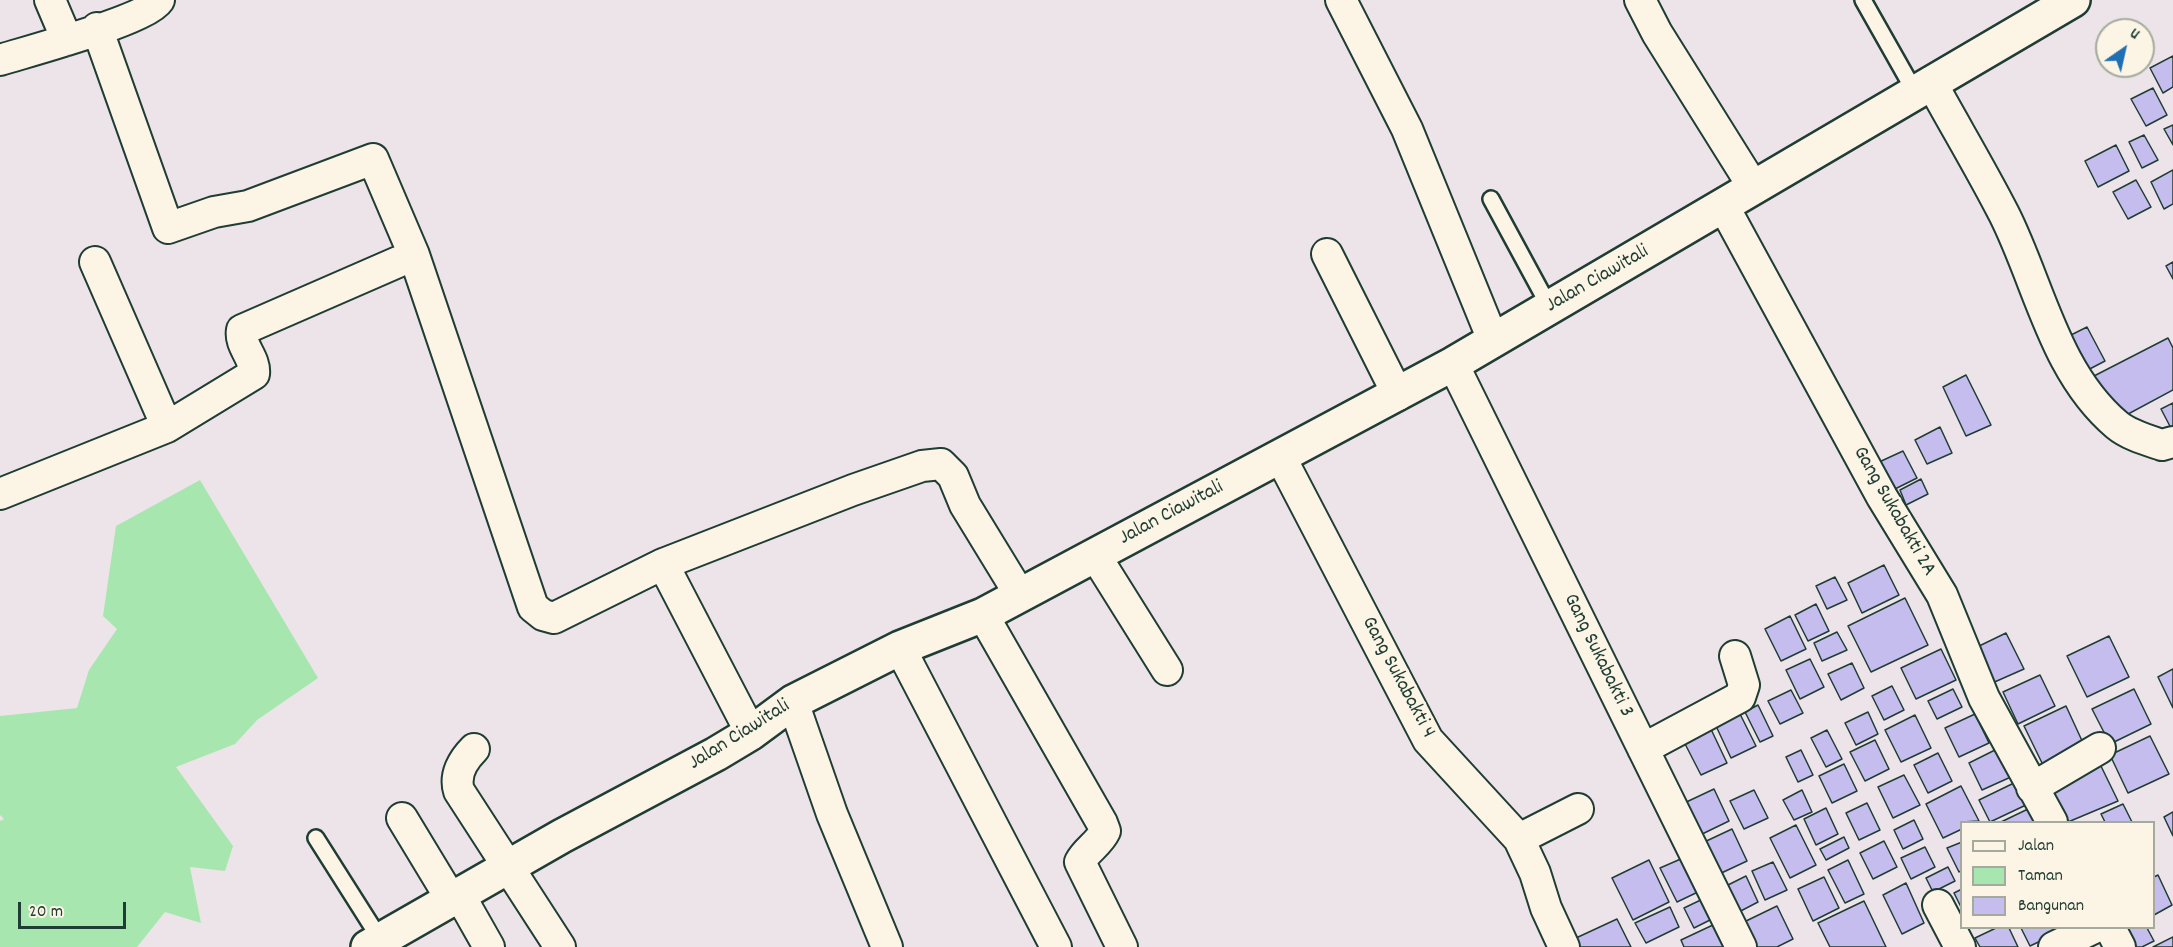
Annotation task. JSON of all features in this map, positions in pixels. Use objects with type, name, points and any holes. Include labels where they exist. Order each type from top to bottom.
[{"type":"street","points":[[50,0],[67,40]]},
{"type":"street","points":[[0,60],[67,40],[151,9],[159,0]]},
{"type":"street","points":[[1341,0],[1407,129],[1493,340]]},
{"type":"street","points":[[1640,0],[1657,33],[1754,188]]},
{"type":"street","name":"Jalan Ciawitali","points":[[374,943],[751,733],[793,702],[900,648],[983,615],[1454,364],[2073,0]]},
{"type":"street","points":[[97,28],[168,228],[214,212],[248,206],[373,159],[414,255],[533,607],[543,615],[554,618],[663,564],[863,487],[922,466],[941,464],[953,476],[965,505],[1020,595]]},
{"type":"street","points":[[1923,87],[2004,213],[2028,266],[2060,348],[2078,378],[2118,426],[2162,446],[2173,442]]},
{"type":"street","name":"Gang Sukabakti 2A","points":[[1724,207],[1882,497],[1942,595],[1984,698],[2051,821]]},
{"type":"street","points":[[1327,254],[1398,395]]},
{"type":"street","points":[[95,262],[167,427]]},
{"type":"street","points":[[0,494],[167,427],[254,374],[255,367],[241,337],[242,330],[398,262]]},
{"type":"street","name":"Gang Sukabakti 3","points":[[1454,364],[1741,947]]},
{"type":"street","name":"Gang Sukabakti 4","points":[[1281,458],[1428,740],[1518,839],[1535,873],[1546,909],[1564,947]]},
{"type":"street","points":[[1095,555],[1167,670]]},
{"type":"street","points":[[663,564],[751,733]]},
{"type":"street","points":[[983,615],[1102,823],[1105,831],[1101,839],[1083,855],[1080,862],[1122,947]]},
{"type":"street","points":[[900,648],[1056,947]]},
{"type":"street","points":[[1643,749],[1740,697],[1744,685],[1735,656]]},
{"type":"street","points":[[793,702],[832,814],[887,947]]},
{"type":"street","points":[[2032,788],[2100,748]]},
{"type":"street","points":[[474,749],[461,766],[457,784],[560,947]]},
{"type":"street","points":[[1518,839],[1578,809]]},
{"type":"street","points":[[402,818],[489,947]]},
{"type":"street","points":[[1938,905],[1960,947]]},
{"type":"street","points":[[2054,947],[2090,929]]},
{"type":"street","points":[[2111,929],[2120,947]]},
{"type":"lane","points":[[1863,0],[1923,87]]},
{"type":"lane","points":[[1491,199],[1550,308]]},
{"type":"lane","points":[[316,838],[374,943]]},
{"type":"green space","points":[[200,480],[318,678],[257,720],[235,744],[176,767],[233,846],[225,871],[190,867],[201,923],[165,912],[137,947],[0,947],[0,821],[4,819],[0,815],[0,716],[77,708],[89,670],[117,629],[103,616],[116,526]]},
{"type":"building","points":[[2173,56],[2173,87],[2163,93],[2155,78],[2155,65]]},
{"type":"building","points":[[2153,88],[2167,115],[2146,126],[2131,99]]},
{"type":"building","points":[[2173,125],[2173,145],[2164,129]]},
{"type":"building","points":[[2144,135],[2158,160],[2142,168],[2129,142]]},
{"type":"building","points":[[2116,145],[2129,171],[2098,187],[2085,161]]},
{"type":"building","points":[[2173,170],[2173,204],[2164,209],[2151,182]]},
{"type":"building","points":[[2136,180],[2151,207],[2128,219],[2113,192]]},
{"type":"building","points":[[2173,262],[2173,279],[2166,266]]},
{"type":"building","points":[[2087,327],[2105,361],[2082,373],[2063,339]]},
{"type":"building","points":[[2168,338],[2173,348],[2173,390],[2117,420],[2094,376]]},
{"type":"building","points":[[1966,375],[1991,425],[1966,436],[1943,387]]},
{"type":"building","points":[[2173,403],[2173,432],[2161,409]]},
{"type":"building","points":[[1940,427],[1952,453],[1927,464],[1915,440]]},
{"type":"building","points":[[1903,451],[1917,478],[1891,491],[1877,463]]},
{"type":"building","points":[[1921,479],[1928,494],[1906,505],[1900,490]]},
{"type":"building","points":[[1884,565],[1899,595],[1862,613],[1848,583]]},
{"type":"building","points":[[1835,577],[1847,600],[1827,609],[1816,586]]},
{"type":"building","points":[[1905,598],[1928,645],[1871,672],[1848,626]]},
{"type":"building","points":[[1816,604],[1829,631],[1808,641],[1795,615]]},
{"type":"building","points":[[1790,616],[1806,649],[1781,661],[1765,629]]},
{"type":"building","points":[[1837,632],[1847,650],[1822,661],[1814,643]]},
{"type":"building","points":[[2006,633],[2024,669],[1990,684],[1973,649]]},
{"type":"building","points":[[2109,636],[2129,677],[2087,697],[2067,656]]},
{"type":"building","points":[[1941,649],[1956,680],[1916,699],[1901,668]]},
{"type":"building","points":[[1810,659],[1824,687],[1800,699],[1786,670]]},
{"type":"building","points":[[1852,663],[1864,688],[1841,700],[1828,674]]},
{"type":"building","points":[[2173,669],[2173,708],[2158,677]]},
{"type":"building","points":[[2040,675],[2055,706],[2018,724],[2003,692]]},
{"type":"building","points":[[1892,686],[1904,710],[1884,720],[1872,696]]},
{"type":"building","points":[[1953,689],[1962,707],[1937,719],[1928,701]]},
{"type":"building","points":[[2134,689],[2151,724],[2110,744],[2092,709]]},
{"type":"building","points":[[1791,690],[1803,713],[1780,724],[1768,701]]},
{"type":"building","points":[[1758,705],[1773,736],[1760,742],[1745,712]]},
{"type":"building","points":[[2066,706],[2084,745],[2043,765],[2024,726]]},
{"type":"building","points":[[1868,712],[1878,734],[1856,745],[1845,723]]},
{"type":"building","points":[[1740,714],[1756,746],[1731,758],[1716,726]]},
{"type":"building","points":[[1975,714],[1989,743],[1959,757],[1945,728]]},
{"type":"building","points":[[1915,715],[1931,748],[1901,762],[1885,730]]},
{"type":"building","points":[[1709,725],[1727,763],[1701,775],[1682,738]]},
{"type":"building","points":[[1827,730],[1842,759],[1826,767],[1811,738]]},
{"type":"building","points":[[2150,736],[2169,774],[2128,793],[2110,755]]},
{"type":"building","points":[[1875,740],[1889,769],[1865,781],[1850,752]]},
{"type":"building","points":[[1999,748],[2013,776],[1982,790],[1969,763]]},
{"type":"building","points":[[1801,750],[1813,775],[1798,782],[1786,757]]},
{"type":"building","points":[[1938,753],[1952,781],[1928,793],[1914,765]]},
{"type":"building","points":[[2099,762],[2118,801],[2068,821],[2050,786]]},
{"type":"building","points":[[1844,764],[1857,791],[1832,803],[1819,776]]},
{"type":"building","points":[[1904,775],[1920,805],[1893,818],[1878,787]]},
{"type":"building","points":[[2016,782],[2026,805],[1990,821],[1979,800]]},
{"type":"building","points":[[1961,786],[1979,821],[1960,821],[1960,830],[1943,838],[1926,804]]},
{"type":"building","points":[[1714,789],[1729,821],[1696,837],[1680,805]]},
{"type":"building","points":[[1754,790],[1768,818],[1744,829],[1730,801]]},
{"type":"building","points":[[1802,790],[1812,812],[1794,820],[1783,800]]},
{"type":"building","points":[[1867,803],[1880,830],[1859,840],[1846,813]]},
{"type":"building","points":[[2123,804],[2132,821],[2104,821],[2101,814]]},
{"type":"building","points":[[1826,808],[1838,834],[1816,845],[1804,819]]},
{"type":"building","points":[[2028,809],[2034,821],[2003,821]]},
{"type":"building","points":[[2173,812],[2173,836],[2164,817]]},
{"type":"building","points":[[1914,820],[1923,839],[1903,849],[1894,830]]},
{"type":"building","points":[[1796,825],[1816,865],[1790,878],[1770,838]]},
{"type":"building","points":[[1732,829],[1747,861],[1715,876],[1700,844]]},
{"type":"building","points":[[1844,837],[1849,848],[1826,860],[1820,849]]},
{"type":"building","points":[[1884,841],[1897,867],[1873,879],[1860,853]]},
{"type":"building","points":[[1960,843],[1959,872],[1947,848]]},
{"type":"building","points":[[1925,847],[1935,867],[1911,879],[1901,858]]},
{"type":"building","points":[[1683,858],[1700,891],[1677,902],[1660,868]]},
{"type":"building","points":[[1649,860],[1669,902],[1633,920],[1612,878]]},
{"type":"building","points":[[1848,860],[1864,894],[1845,903],[1828,870]]},
{"type":"building","points":[[1773,862],[1787,890],[1765,900],[1752,871]]},
{"type":"building","points":[[1948,867],[1955,881],[1933,892],[1926,878]]},
{"type":"building","points":[[2158,875],[2172,905],[2155,914],[2155,876]]},
{"type":"building","points":[[1746,876],[1758,902],[1735,914],[1722,888]]},
{"type":"building","points":[[1824,877],[1839,908],[1813,921],[1798,889]]},
{"type":"building","points":[[1906,883],[1924,923],[1902,934],[1883,895]]},
{"type":"building","points":[[1960,890],[1960,905],[1954,893]]},
{"type":"building","points":[[1707,897],[1716,917],[1694,928],[1684,908]]},
{"type":"building","points":[[1864,901],[1886,947],[1830,947],[1818,923]]},
{"type":"building","points":[[1777,906],[1793,939],[1777,947],[1756,947],[1744,922]]},
{"type":"building","points":[[1670,907],[1679,927],[1646,943],[1635,923]]},
{"type":"building","points":[[1617,919],[1631,947],[1580,947],[1576,938]]},
{"type":"building","points":[[1715,924],[1726,947],[1684,947],[1681,940]]},
{"type":"building","points":[[1994,929],[2009,929],[2018,947],[1980,947],[1975,938]]},
{"type":"building","points":[[2022,929],[2066,929],[2030,946]]},
{"type":"building","points":[[2125,929],[2148,929],[2154,941],[2142,947],[2131,947]]},
{"type":"building","points":[[2173,937],[2173,947],[2153,947]]}]
